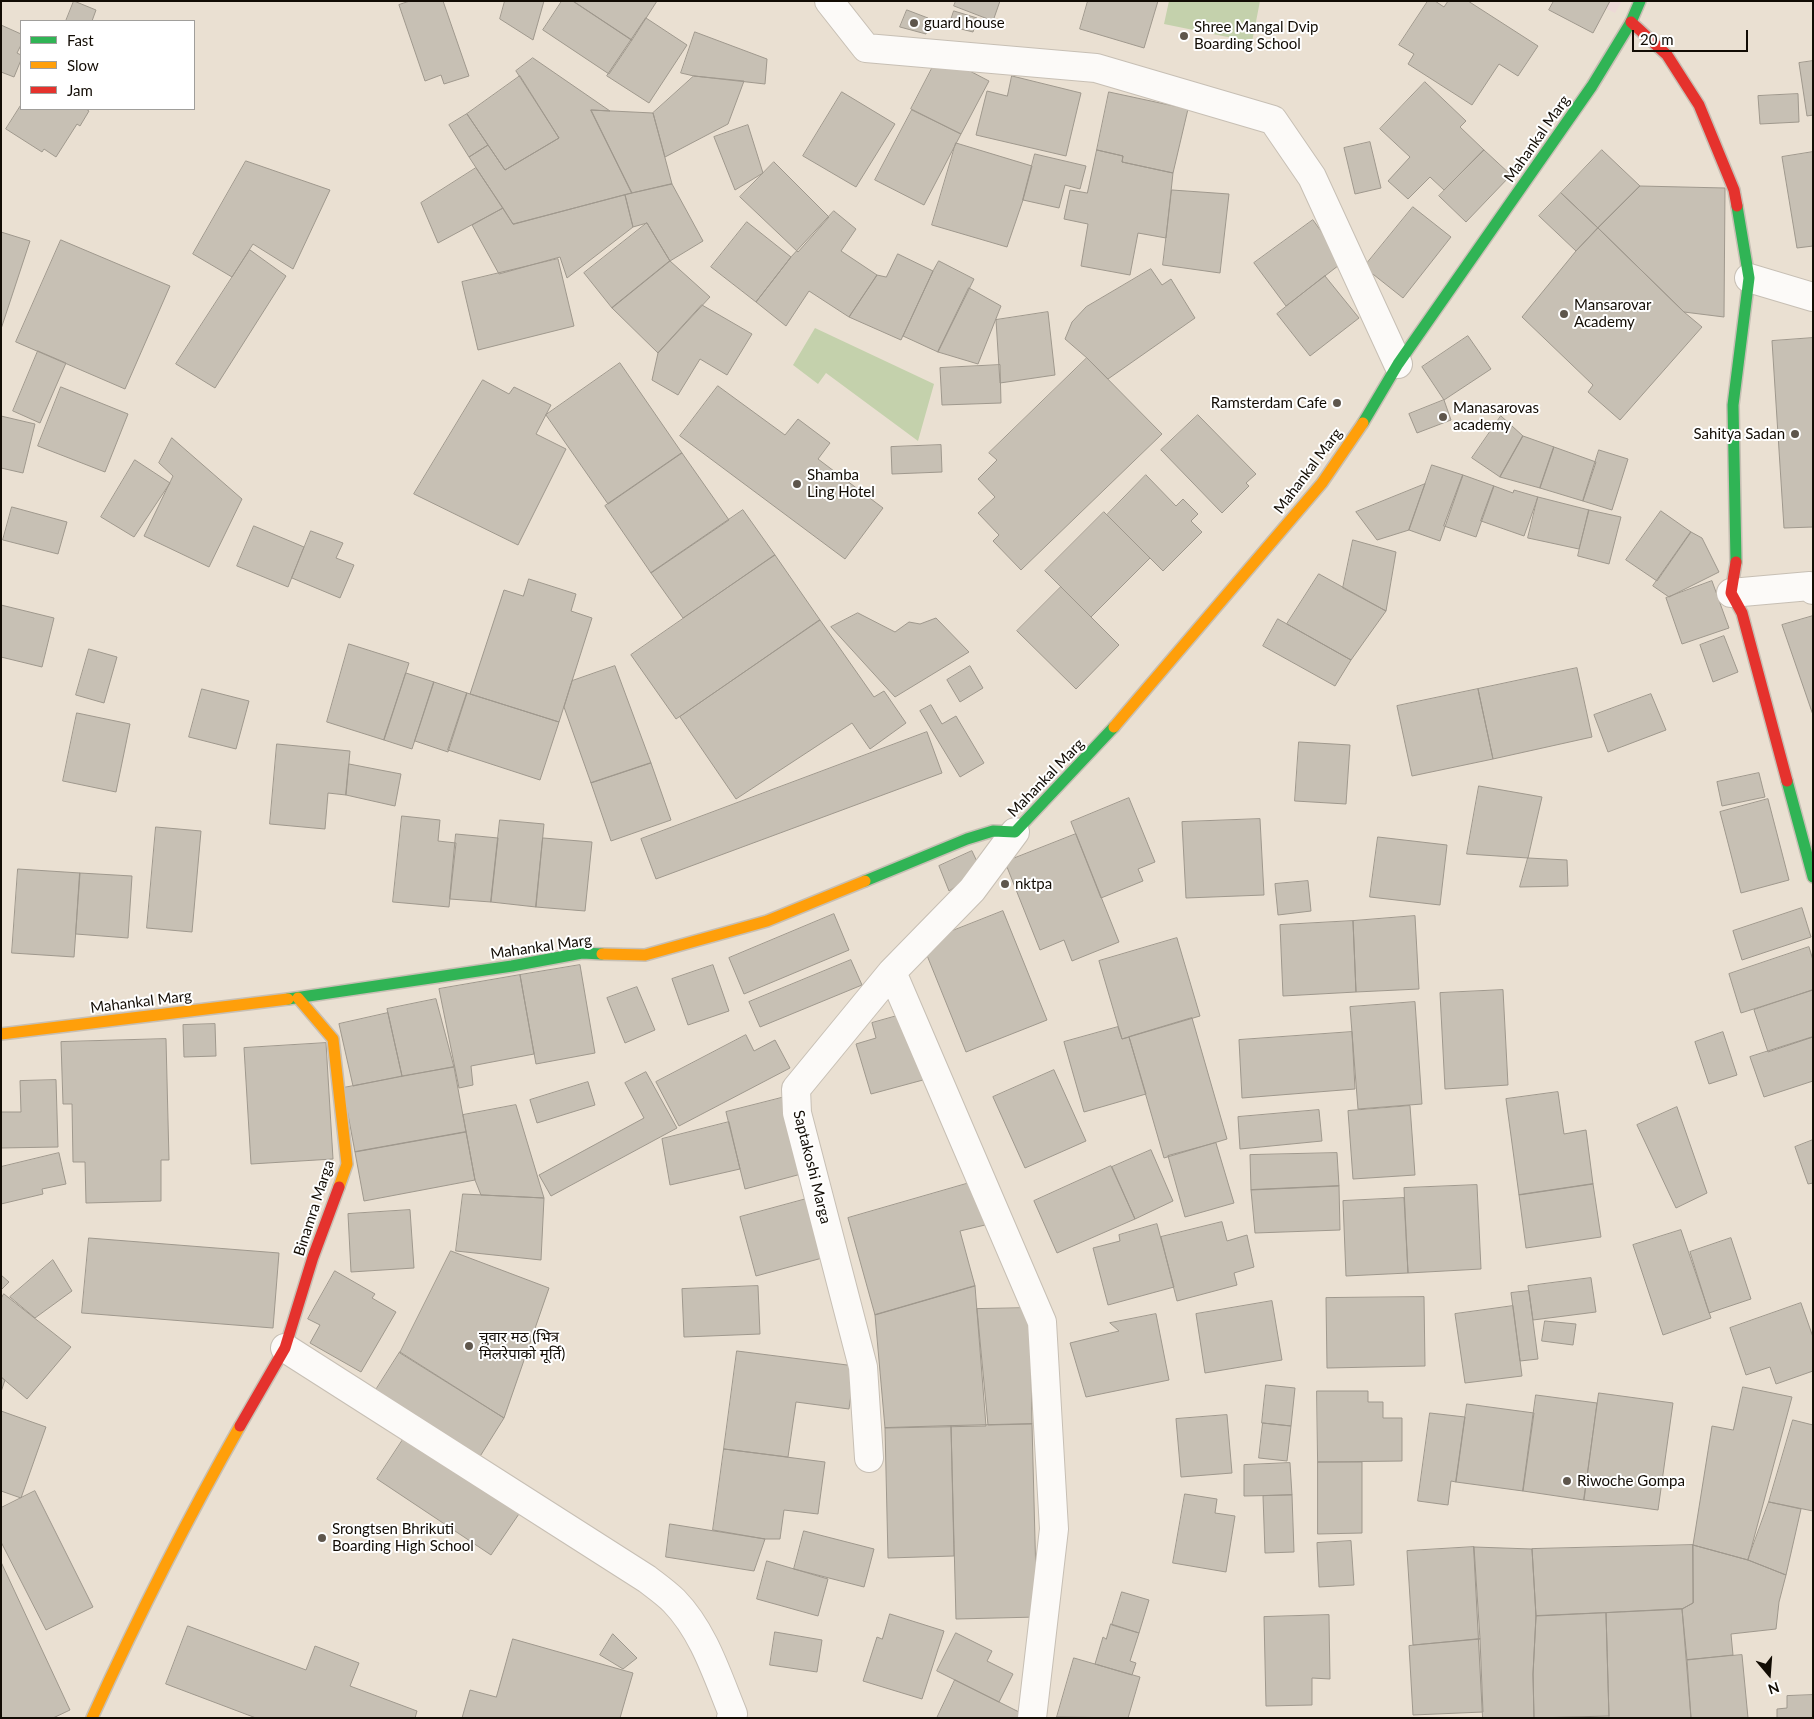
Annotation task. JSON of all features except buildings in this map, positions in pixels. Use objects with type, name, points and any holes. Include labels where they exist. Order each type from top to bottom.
[{"type":"main road","name":"Mahankal Marg","points":[[1,1034],[298,998],[512,966],[582,953],[645,955],[767,921],[967,839],[993,831],[1015,832],[1103,740],[1322,483],[1372,410],[1398,364],[1592,86],[1631,22],[1640,1]]},
{"type":"main road","points":[[1631,22],[1667,55],[1699,106],[1734,190],[1749,278],[1733,405],[1737,555],[1731,593],[1742,613],[1813,877]]},
{"type":"main road","name":"Binamra Marga","points":[[92,1718],[131,1632],[214,1472],[285,1348],[313,1257],[347,1164],[333,1039],[298,998]]},
{"type":"street","points":[[829,1],[866,48],[1096,68],[1273,120],[1312,177],[1398,364]]},
{"type":"street","points":[[1749,278],[1813,297]]},
{"type":"street","points":[[1731,593],[1810,586],[1813,590]]},
{"type":"street","name":"Saptakoshi Marga","points":[[869,1458],[863,1367],[797,1114],[796,1089],[892,972],[972,890],[1015,832]]},
{"type":"street","points":[[892,972],[1042,1322],[1054,1529],[1032,1718]]},
{"type":"street","points":[[285,1348],[647,1579],[674,1601],[688,1618],[707,1649],[737,1716]]},
{"type":"shaded area","points":[[1591,1],[1622,1],[1615,13]]},
{"type":"green space","points":[[1169,1],[1260,1],[1252,42],[1164,24]]},
{"type":"green space","points":[[815,328],[934,384],[918,441],[826,373],[818,384],[793,365]]},
{"type":"traffic: fast","points":[[1363,423],[1398,364],[1592,86],[1631,22],[1640,1]]},
{"type":"traffic: fast","points":[[1736,562],[1733,405],[1749,278],[1737,206]]},
{"type":"traffic: fast","points":[[865,881],[967,839],[993,831],[1015,832],[1114,727]]},
{"type":"traffic: fast","points":[[1787,781],[1813,877]]},
{"type":"traffic: fast","points":[[288,999],[512,966],[582,953],[602,954]]},
{"type":"traffic: slow","points":[[1114,727],[1322,483],[1363,423]]},
{"type":"traffic: slow","points":[[602,954],[645,955],[767,921],[865,881]]},
{"type":"traffic: slow","points":[[298,998],[333,1039],[347,1164],[339,1187]]},
{"type":"traffic: slow","points":[[1,1034],[288,999]]},
{"type":"traffic: slow","points":[[92,1718],[163,1570],[240,1426]]},
{"type":"traffic: jam","points":[[1631,22],[1667,55],[1699,105],[1734,190],[1737,206]]},
{"type":"traffic: jam","points":[[1736,562],[1731,593],[1742,613],[1787,781]]},
{"type":"traffic: jam","points":[[240,1426],[285,1348],[313,1257],[339,1187]]},
{"type":"place","name":"guard house","points":[[914,23]]},
{"type":"place","name":"Shree Mangal Dvip Boarding School","points":[[1184,36]]},
{"type":"place","name":"Mansarovar Academy","points":[[1564,314]]},
{"type":"place","name":"Ramsterdam Cafe","points":[[1337,403]]},
{"type":"place","name":"Manasarovas academy","points":[[1443,417]]},
{"type":"place","name":"Sahitya Sadan","points":[[1795,434]]},
{"type":"place","name":"Shamba Ling Hotel","points":[[797,484]]},
{"type":"place","name":"nktpa","points":[[1005,884]]},
{"type":"place","name":"चुवार मठ (भित्र मिलरेपाको मूर्ति)","points":[[469,1346]]},
{"type":"place","name":"Riwoche Gompa","points":[[1567,1481]]},
{"type":"place","name":"Srongtsen Bhrikuti Boarding High School","points":[[322,1538]]}]
